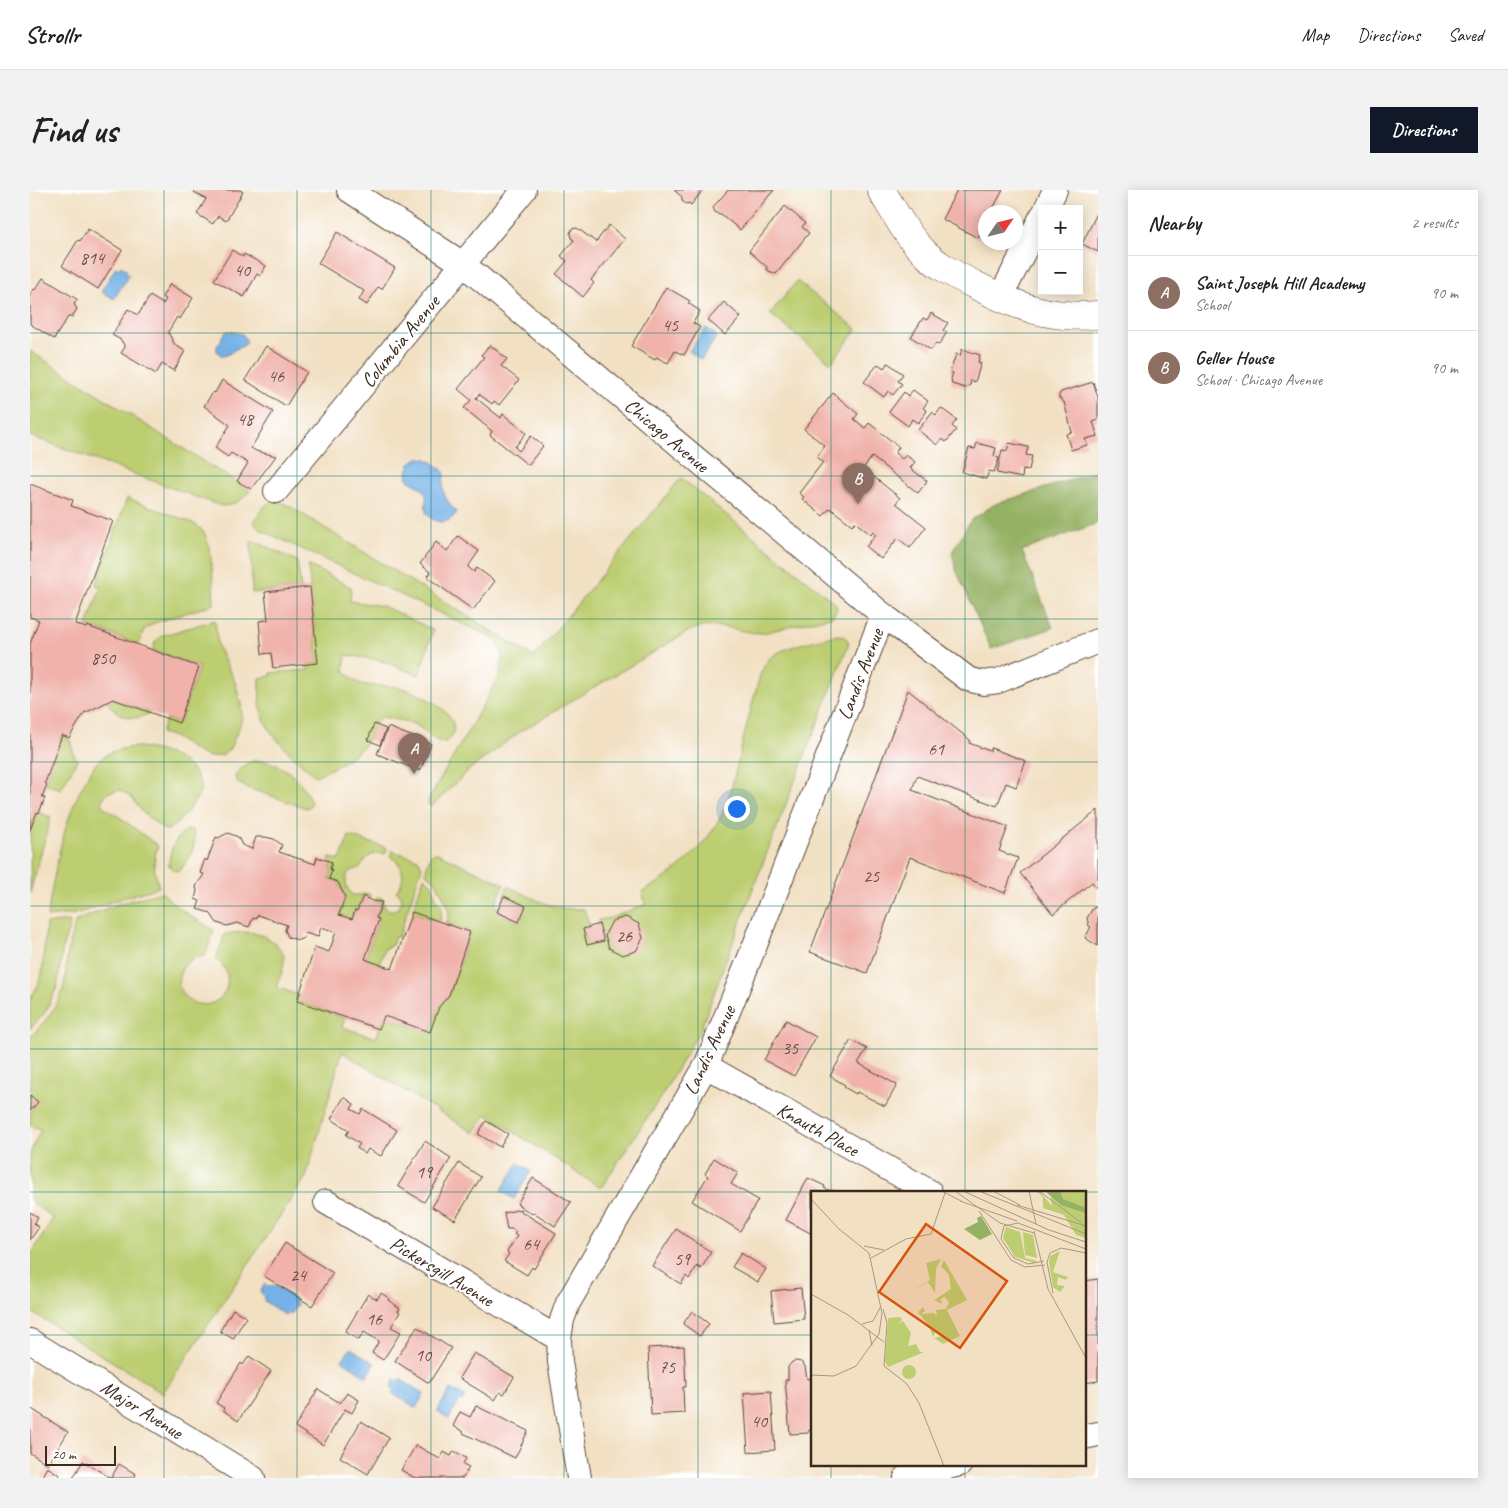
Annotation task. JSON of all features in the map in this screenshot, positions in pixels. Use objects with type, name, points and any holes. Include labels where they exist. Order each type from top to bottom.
[{"type":"street","name":"Chicago Avenue","points":[[349,190],[463,264],[883,615],[968,679],[983,683],[998,681],[1098,641]]},
{"type":"street","name":"Columbia Avenue","points":[[276,491],[524,190]]},
{"type":"street","points":[[881,190],[904,229],[923,251],[947,270],[1000,298],[1034,310],[1050,314],[1098,315]]},
{"type":"street","points":[[1048,205],[1055,190]]},
{"type":"street","points":[[1000,298],[1038,224]]},
{"type":"street","name":"Landis Avenue","points":[[579,1478],[560,1362],[558,1339],[562,1320],[568,1303],[706,1066],[883,615]]},
{"type":"street","name":"Knauth Place","points":[[706,1066],[928,1191]]},
{"type":"street","name":"Pickersgill Avenue","points":[[326,1202],[558,1339]]},
{"type":"street","name":"Major Avenue","points":[[30,1341],[253,1478]]},
{"type":"street","points":[[906,1478],[952,1466]]},
{"type":"green space","points":[[797,281],[857,329],[831,363],[770,314]]},
{"type":"green space","points":[[30,351],[250,491],[237,502],[221,506],[30,436]]},
{"type":"green space","points":[[1098,471],[1098,523],[1022,551],[1053,628],[991,649],[956,570],[952,552],[971,520],[995,504]]},
{"type":"green space","points":[[681,478],[836,604],[837,609],[833,616],[763,633],[718,626],[709,626],[689,631],[521,731],[469,770],[431,807],[428,804],[429,799],[499,677],[502,659],[497,643],[487,635],[259,529],[254,522],[262,509],[273,499],[286,504],[534,657]]},
{"type":"green space","points":[[127,498],[193,523],[203,531],[210,553],[212,570],[214,604],[154,623],[144,630],[139,644],[87,626],[101,587],[96,585]]},
{"type":"green space","points":[[252,541],[297,561],[301,588],[252,593]]},
{"type":"green space","points":[[308,565],[351,587],[350,601],[383,606],[433,630],[419,675],[379,660],[346,655],[344,670],[361,684],[397,687],[430,700],[445,711],[453,724],[453,733],[447,741],[444,743],[436,740],[417,726],[408,722],[381,717],[365,744],[355,754],[342,763],[315,776],[275,737],[264,719],[261,709],[260,678],[271,676],[271,673],[309,670],[308,664],[318,663]]},
{"type":"green space","points":[[215,620],[218,647],[235,682],[242,716],[229,750],[223,755],[210,757],[197,752],[174,737],[161,733],[166,719],[179,723],[199,667],[153,650],[155,642],[161,636]]},
{"type":"green space","points":[[837,635],[847,639],[849,643],[752,891],[701,1028],[662,1095],[601,1188],[486,1114],[474,1133],[342,1052],[306,1177],[163,1393],[30,1311],[30,1257],[53,1218],[30,1199],[30,1153],[41,1129],[30,1126],[30,1111],[38,1102],[30,1095],[30,1037],[50,1014],[61,994],[65,983],[68,949],[76,921],[118,904],[162,892],[180,909],[214,930],[205,956],[195,958],[187,963],[179,977],[179,986],[182,994],[188,1000],[197,1004],[207,1004],[215,1002],[221,997],[226,990],[227,974],[223,966],[216,959],[225,934],[250,932],[268,939],[281,950],[284,963],[276,987],[298,995],[297,1001],[345,1018],[342,1027],[376,1038],[384,1016],[430,1032],[439,1007],[449,995],[470,932],[446,923],[449,916],[448,906],[435,880],[425,872],[431,854],[437,853],[504,884],[495,906],[499,908],[497,912],[519,922],[525,906],[504,896],[508,886],[553,906],[584,909],[590,926],[583,929],[587,945],[603,941],[598,920],[611,918],[646,904],[642,892],[678,868],[699,848],[716,825],[723,812],[733,783],[760,675],[768,660],[783,650]]},
{"type":"green space","points":[[113,699],[150,713],[132,718],[121,715],[108,702]]},
{"type":"green space","points":[[62,735],[70,740],[77,760],[61,789],[45,783]]},
{"type":"green space","points":[[138,747],[158,751],[176,758],[191,769],[201,786],[197,797],[188,811],[177,823],[167,830],[143,813],[131,797],[120,790],[109,792],[103,798],[102,803],[105,808],[158,846],[154,866],[159,887],[75,914],[47,917],[56,865],[65,831],[76,799],[84,783],[94,766],[106,755],[119,750]]},
{"type":"green space","points":[[253,761],[272,763],[289,772],[308,794],[311,803],[309,807],[306,808],[245,787],[237,782],[235,776],[237,773]]},
{"type":"green space","points":[[37,812],[51,817],[30,893],[30,831]]},
{"type":"green space","points":[[189,829],[192,830],[194,835],[192,852],[180,870],[174,871],[169,866],[170,855],[174,844]]},
{"type":"green space","points":[[349,836],[387,848],[385,854],[373,854],[364,861],[360,868],[350,871],[346,877],[346,886],[352,895],[367,893],[370,895],[369,900],[363,896],[352,919],[339,915],[345,897],[338,882],[329,879],[332,870],[330,869],[332,863],[329,861],[330,858],[340,860]]},
{"type":"green space","points":[[392,851],[418,859],[422,866],[399,936],[394,938],[392,945],[385,948],[379,965],[365,959],[379,919],[376,918],[382,902],[375,902],[377,897],[382,898],[387,909],[394,910],[398,908],[402,901],[401,895],[396,891],[402,882],[401,867],[390,856]]},
{"type":"green space","points":[[424,877],[432,884],[436,899],[442,907],[440,921],[412,912]]},
{"type":"green space","points":[[69,921],[70,924],[63,947],[57,987],[46,1011],[30,1029],[30,1000],[42,974],[46,924]]},
{"type":"water","points":[[121,266],[127,270],[125,273],[129,275],[114,299],[101,291],[116,267],[119,269]]},
{"type":"water","points":[[706,328],[717,336],[701,360],[689,351]]},
{"type":"water","points":[[227,331],[242,334],[246,343],[223,356],[219,353],[217,347],[221,342],[222,336]]},
{"type":"water","points":[[418,458],[430,460],[445,473],[443,490],[449,504],[457,512],[445,522],[434,520],[426,513],[426,496],[424,491],[408,480],[408,467]]},
{"type":"water","points":[[518,1163],[531,1171],[514,1199],[501,1191]]},
{"type":"water","points":[[265,1284],[268,1287],[274,1285],[295,1299],[297,1305],[291,1313],[285,1315],[264,1301],[264,1296],[260,1292]]},
{"type":"water","points":[[351,1348],[375,1364],[367,1377],[342,1360]]},
{"type":"water","points":[[400,1379],[424,1394],[416,1408],[392,1393],[394,1389],[391,1387],[394,1380],[398,1382]]},
{"type":"water","points":[[450,1389],[465,1397],[462,1402],[459,1401],[449,1419],[437,1412]]},
{"type":"building","points":[[195,190],[240,190],[243,192],[226,221],[218,216],[213,224],[197,214],[206,199],[194,192]]},
{"type":"building","points":[[674,190],[703,190],[691,205],[682,201],[682,197]]},
{"type":"building","points":[[728,190],[774,190],[740,230],[721,214],[719,215],[715,212],[713,207]]},
{"type":"building","points":[[957,190],[1003,190],[995,205],[978,205],[978,238],[942,219]]},
{"type":"building","points":[[785,206],[805,223],[802,227],[809,233],[776,274],[767,270],[767,267],[749,251]]},
{"type":"building","points":[[1098,211],[1098,252],[1083,244]]},
{"type":"building","points":[[609,225],[625,239],[591,280],[594,283],[583,297],[556,274],[567,261],[561,256],[574,240],[571,238],[570,233],[572,229],[577,228],[596,242]]},
{"type":"building","points":[[88,229],[122,250],[98,289],[62,266],[78,240],[80,241]]},
{"type":"building","points":[[337,232],[395,268],[382,289],[378,287],[367,305],[359,300],[364,291],[318,263]]},
{"type":"building","points":[[232,250],[243,257],[244,254],[266,266],[260,276],[257,274],[244,297],[214,280]]},
{"type":"building","points":[[43,278],[78,300],[74,304],[77,309],[72,317],[68,317],[54,339],[30,324],[30,295]]},
{"type":"building","points":[[170,284],[193,298],[180,319],[177,317],[168,332],[175,345],[185,351],[174,371],[162,364],[156,374],[121,353],[125,347],[121,340],[112,335],[128,309],[138,315],[150,296],[163,304],[166,299],[162,297]]},
{"type":"building","points":[[666,287],[690,301],[688,303],[700,311],[693,323],[700,327],[684,355],[675,351],[668,363],[656,357],[655,360],[631,346]]},
{"type":"building","points":[[724,302],[741,317],[725,335],[708,320]]},
{"type":"building","points":[[931,313],[948,323],[943,330],[947,332],[939,345],[936,343],[931,350],[911,337],[923,318],[927,320]]},
{"type":"building","points":[[490,345],[507,359],[501,366],[519,380],[499,405],[494,401],[492,404],[479,394],[476,398],[501,418],[503,414],[526,433],[515,447],[519,451],[531,436],[543,446],[528,465],[490,435],[492,431],[464,408],[471,400],[458,389],[484,357],[481,355]]},
{"type":"building","points":[[266,346],[307,372],[286,406],[245,380]]},
{"type":"building","points":[[962,349],[980,355],[978,362],[981,363],[975,382],[971,380],[970,385],[965,388],[952,384],[953,373],[950,372],[956,354],[960,356]]},
{"type":"building","points":[[888,363],[903,374],[898,381],[902,384],[893,395],[888,391],[884,397],[864,382],[878,364],[884,368]]},
{"type":"building","points":[[222,380],[273,412],[251,448],[276,456],[251,489],[237,481],[248,463],[231,453],[228,457],[215,448],[230,425],[204,406],[213,392],[215,393]]},
{"type":"building","points":[[1093,382],[1098,397],[1098,420],[1093,422],[1098,436],[1085,439],[1087,445],[1071,450],[1066,434],[1072,432],[1064,402],[1059,398],[1059,395],[1061,392]]},
{"type":"building","points":[[913,390],[928,401],[923,408],[927,411],[918,423],[912,419],[908,426],[889,412],[904,392],[908,396]]},
{"type":"building","points":[[833,393],[858,414],[854,419],[865,428],[869,423],[899,447],[895,453],[902,459],[906,455],[915,462],[910,468],[927,481],[918,493],[872,457],[862,470],[869,473],[900,498],[896,503],[926,527],[910,548],[898,538],[881,559],[866,547],[876,534],[873,532],[871,535],[855,522],[852,525],[830,508],[823,516],[802,499],[804,497],[799,493],[823,462],[817,457],[825,446],[804,429]]},
{"type":"building","points":[[941,408],[957,420],[952,426],[956,430],[946,442],[942,439],[937,445],[918,430],[932,412],[936,415]]},
{"type":"building","points":[[977,443],[996,448],[994,456],[999,458],[994,472],[989,471],[986,479],[962,472],[969,448],[975,449]]},
{"type":"building","points":[[1009,443],[1028,447],[1026,455],[1032,456],[1029,470],[1023,469],[1022,478],[997,473],[1002,450],[1007,451]]},
{"type":"building","points":[[30,484],[73,500],[71,506],[113,521],[75,624],[86,628],[87,626],[199,667],[179,723],[113,699],[85,712],[69,738],[62,735],[45,783],[47,784],[42,797],[45,798],[30,830],[30,644],[39,620],[30,617]]},
{"type":"building","points":[[458,536],[479,551],[468,567],[474,572],[477,568],[495,581],[473,610],[427,577],[430,572],[420,564],[436,542],[447,551]]},
{"type":"building","points":[[310,587],[318,663],[273,668],[271,653],[262,654],[259,621],[268,620],[265,592]]},
{"type":"building","points":[[908,690],[970,740],[969,743],[990,751],[991,748],[1026,761],[1016,787],[1006,783],[997,806],[917,776],[912,790],[1008,827],[999,851],[1018,858],[1005,893],[910,857],[867,973],[810,952]]},
{"type":"building","points":[[374,724],[386,729],[380,745],[368,740]]},
{"type":"building","points":[[388,727],[431,744],[420,771],[377,754]]},
{"type":"building","points":[[1098,810],[1098,890],[1092,882],[1053,914],[1020,873]]},
{"type":"building","points":[[228,833],[238,837],[242,845],[252,849],[256,837],[265,837],[274,839],[282,845],[279,852],[315,864],[317,857],[332,862],[329,879],[338,882],[345,897],[339,915],[352,919],[363,896],[372,901],[382,902],[376,918],[379,919],[365,959],[392,969],[412,912],[470,932],[449,995],[439,1007],[430,1032],[384,1016],[379,1029],[297,1001],[315,947],[329,952],[336,932],[321,927],[318,937],[305,933],[304,938],[298,940],[288,937],[285,930],[287,925],[258,915],[256,919],[253,918],[249,927],[237,923],[227,926],[217,923],[210,913],[197,909],[200,901],[195,899],[196,887],[204,874],[200,873],[205,859],[207,861],[216,837],[218,838]]},
{"type":"building","points":[[504,896],[526,906],[519,922],[497,912]]},
{"type":"building","points":[[1098,907],[1098,946],[1085,938],[1091,927],[1087,918],[1093,908]]},
{"type":"building","points":[[626,917],[639,924],[643,938],[636,951],[622,955],[609,948],[605,935],[612,921]]},
{"type":"building","points":[[599,924],[604,941],[587,945],[583,929]]},
{"type":"building","points":[[786,1020],[816,1037],[794,1076],[764,1060]]},
{"type":"building","points":[[851,1040],[867,1049],[858,1063],[897,1085],[885,1106],[857,1092],[856,1094],[830,1076]]},
{"type":"building","points":[[30,1095],[38,1102],[30,1111]]},
{"type":"building","points":[[344,1097],[354,1104],[351,1109],[360,1114],[363,1109],[397,1130],[381,1156],[368,1149],[365,1154],[357,1148],[360,1144],[346,1135],[349,1130],[331,1119]]},
{"type":"building","points":[[486,1121],[508,1134],[500,1147],[478,1134]]},
{"type":"building","points":[[425,1141],[451,1158],[424,1202],[398,1186]]},
{"type":"building","points":[[714,1158],[738,1173],[731,1184],[758,1200],[740,1231],[692,1201],[708,1176],[705,1174]]},
{"type":"building","points":[[459,1163],[481,1177],[455,1220],[432,1207]]},
{"type":"building","points":[[533,1178],[571,1202],[555,1226],[517,1204]]},
{"type":"building","points":[[808,1178],[831,1191],[811,1191],[811,1233],[786,1220]]},
{"type":"building","points":[[521,1209],[522,1212],[556,1233],[534,1269],[532,1267],[527,1275],[504,1261],[517,1236],[514,1234],[516,1232],[512,1229],[507,1229],[504,1213]]},
{"type":"building","points":[[30,1212],[38,1217],[34,1224],[39,1227],[30,1240]]},
{"type":"building","points":[[676,1229],[711,1252],[701,1269],[697,1266],[689,1279],[686,1276],[681,1284],[652,1266]]},
{"type":"building","points":[[285,1243],[333,1273],[312,1306],[264,1276]]},
{"type":"building","points":[[741,1253],[766,1269],[758,1282],[732,1267]]},
{"type":"building","points":[[1098,1279],[1098,1381],[1086,1383],[1086,1281]]},
{"type":"building","points":[[801,1288],[804,1319],[774,1322],[771,1291]]},
{"type":"building","points":[[381,1293],[400,1308],[398,1311],[400,1312],[391,1327],[401,1332],[383,1360],[372,1353],[379,1341],[364,1332],[359,1340],[345,1332],[368,1294],[377,1299]]},
{"type":"building","points":[[233,1309],[246,1317],[233,1339],[220,1331]]},
{"type":"building","points":[[692,1311],[709,1324],[700,1336],[683,1324]]},
{"type":"building","points":[[417,1327],[451,1348],[429,1383],[395,1361]]},
{"type":"building","points":[[684,1346],[686,1387],[683,1387],[684,1413],[651,1415],[648,1348]]},
{"type":"building","points":[[474,1353],[514,1377],[504,1394],[500,1392],[495,1400],[459,1378]]},
{"type":"building","points":[[249,1356],[271,1371],[238,1421],[216,1403],[241,1363],[243,1365]]},
{"type":"building","points":[[792,1362],[801,1362],[805,1366],[807,1379],[811,1378],[811,1429],[808,1433],[790,1434],[785,1380],[788,1380],[788,1367]]},
{"type":"building","points":[[318,1389],[340,1403],[347,1393],[359,1400],[352,1413],[345,1409],[323,1445],[295,1427]]},
{"type":"building","points":[[771,1391],[775,1450],[748,1452],[744,1393]]},
{"type":"building","points":[[476,1406],[528,1431],[515,1458],[463,1433],[463,1431],[453,1426],[460,1412],[470,1417]]},
{"type":"building","points":[[30,1408],[68,1432],[48,1464],[30,1453]]},
{"type":"building","points":[[361,1421],[389,1438],[368,1474],[340,1457]]},
{"type":"building","points":[[416,1445],[440,1459],[444,1452],[451,1456],[454,1451],[466,1458],[463,1464],[469,1467],[463,1478],[415,1478],[401,1470]]},
{"type":"building","points":[[83,1461],[111,1478],[73,1478]]},
{"type":"building","points":[[119,1464],[136,1474],[134,1478],[111,1478]]},
{"type":"building","points":[[47,1467],[60,1475],[58,1478],[41,1478]]},
{"type":"place","name":"Geller House","points":[[858,504]]},
{"type":"place","name":"Saint Joseph Hill Academy","points":[[414,774]]}]
